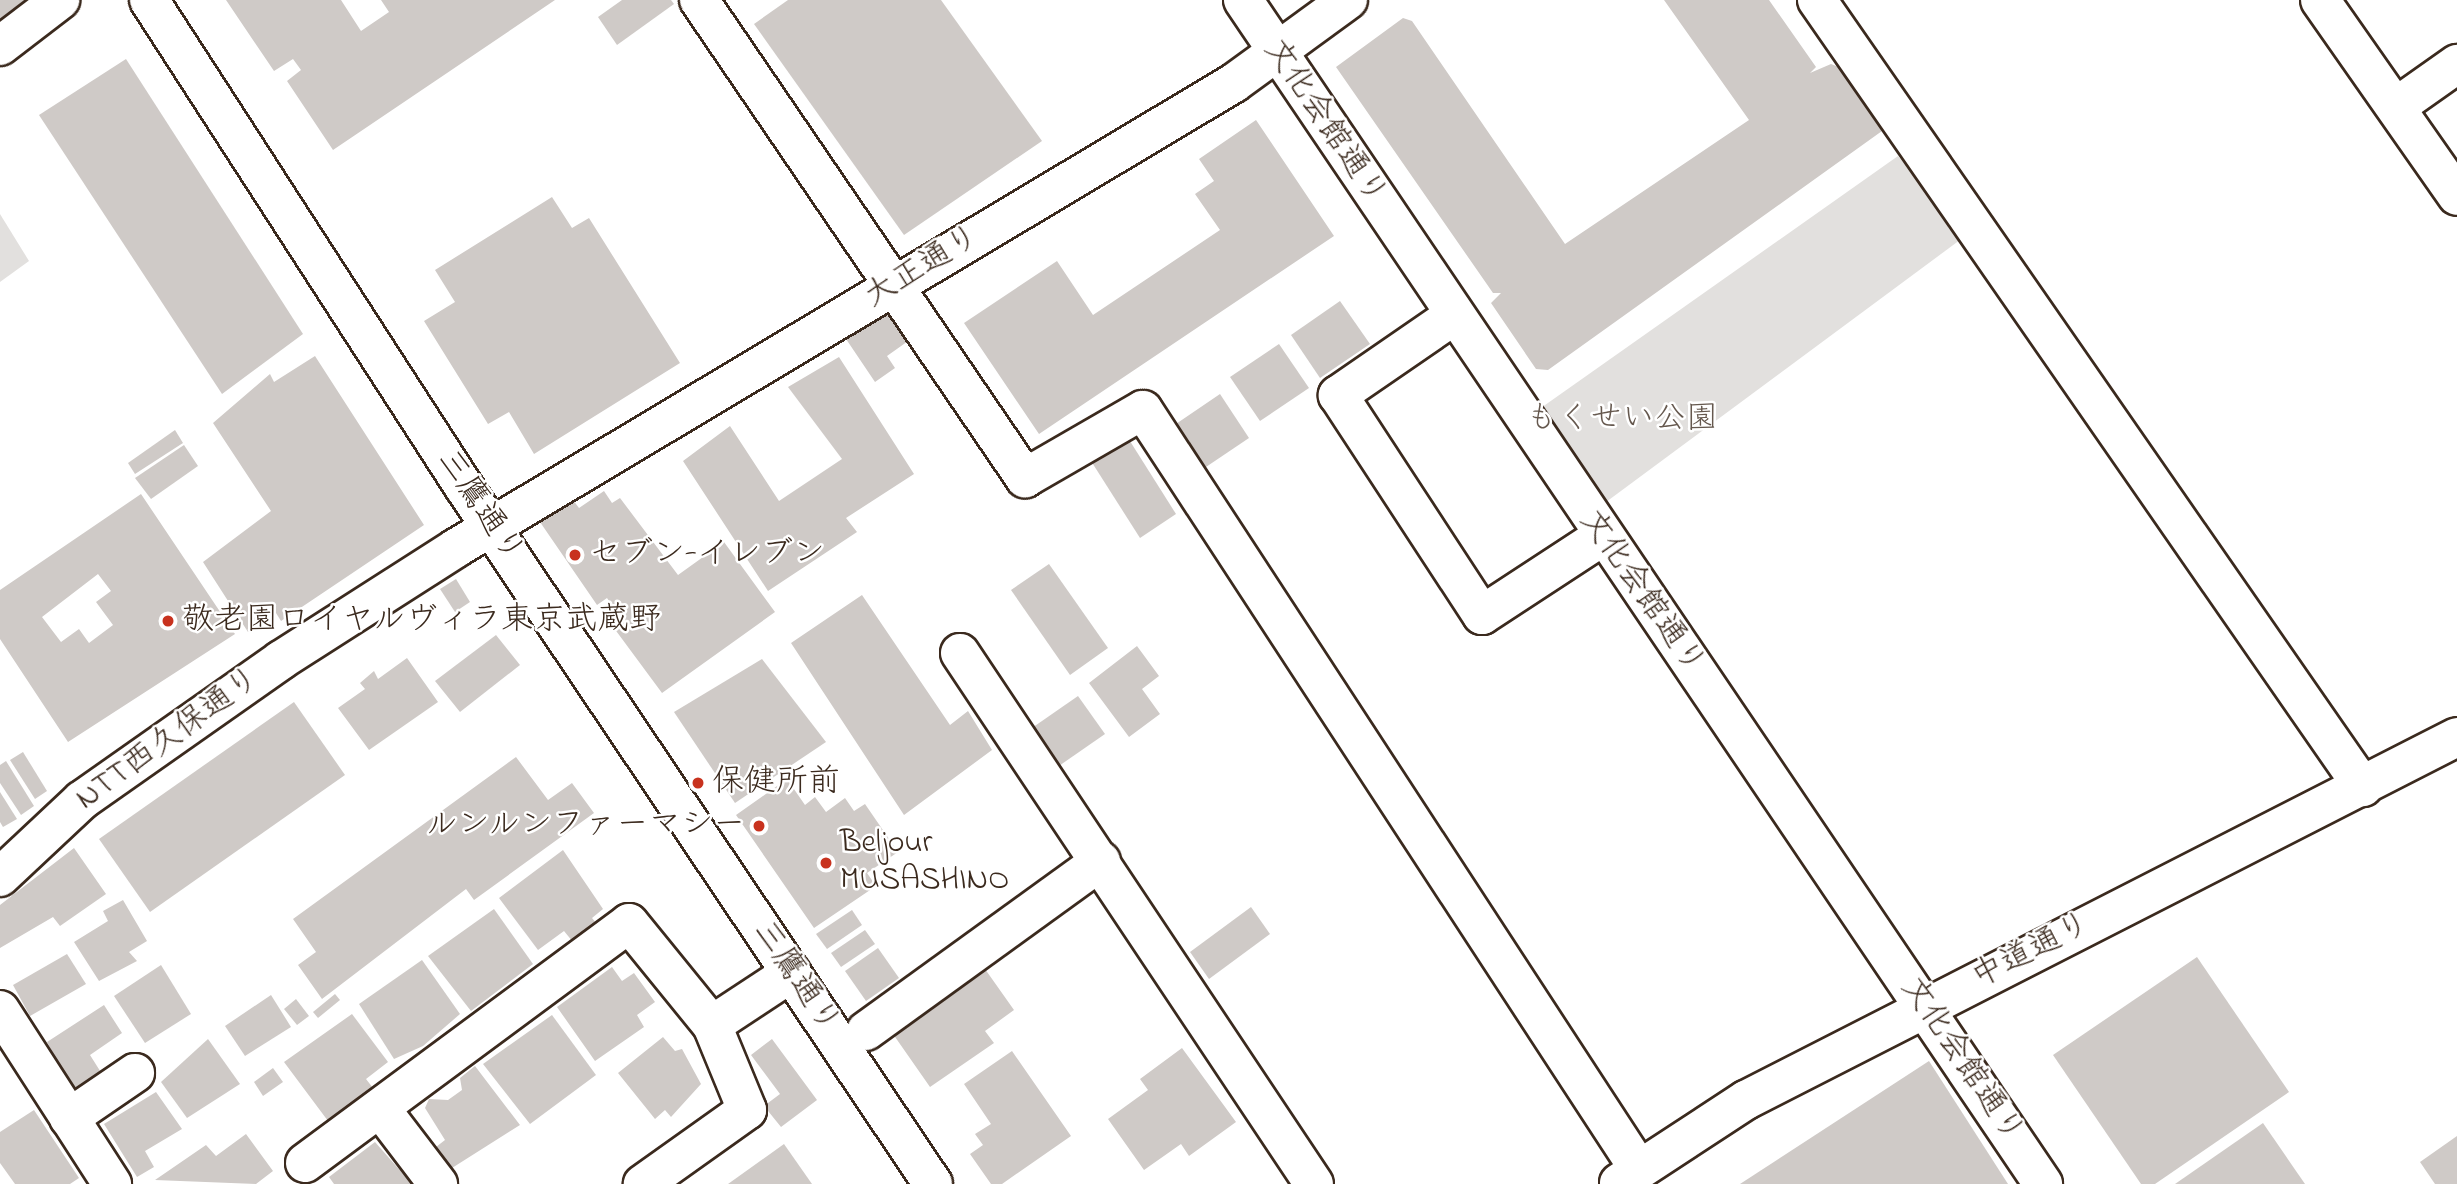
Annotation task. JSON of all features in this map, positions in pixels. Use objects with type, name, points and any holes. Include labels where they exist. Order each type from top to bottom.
[{"type":"street","points":[[0,46],[60,0]]},
{"type":"street","name":"三鷹通り","points":[[149,0],[491,527],[933,1184]]},
{"type":"street","points":[[699,0],[1024,478],[1143,410],[1628,1177]]},
{"type":"street","name":"文化会館通り","points":[[1243,0],[1276,55],[1601,537],[1927,1009],[2043,1184]]},
{"type":"street","name":"大正通り","points":[[491,527],[1276,55],[1348,0]]},
{"type":"street","points":[[1817,0],[2362,787]]},
{"type":"street","points":[[2320,0],[2457,196]]},
{"type":"street","points":[[2396,107],[2457,64]]},
{"type":"street","points":[[1453,316],[1338,395],[1482,615],[1601,537]]},
{"type":"street","name":"NTT西久保通り","points":[[0,877],[93,792],[281,660],[491,527]]},
{"type":"street","points":[[960,653],[1314,1184]]},
{"type":"street","name":"中道通り","points":[[1628,1177],[1746,1100],[2457,737]]},
{"type":"street","points":[[866,1031],[1101,862]]},
{"type":"street","points":[[305,1163],[629,923],[712,1025],[747,1110],[643,1184]]},
{"type":"street","points":[[712,1025],[791,972]]},
{"type":"street","points":[[0,1010],[111,1184]]},
{"type":"street","points":[[69,1118],[135,1073]]},
{"type":"street","points":[[380,1108],[438,1184]]},
{"type":"green space","name":"もくせい公園","points":[[1898,156],[1964,237],[1602,505],[1538,410]]},
{"type":"green space","points":[[0,214],[29,261],[0,282]]},
{"type":"building","points":[[0,0],[24,0],[29,7],[0,27]]},
{"type":"building","points":[[226,0],[341,0],[361,31],[389,12],[381,0],[555,0],[333,150],[287,81],[301,70],[293,59],[274,71]]},
{"type":"building","points":[[622,0],[671,0],[674,4],[617,45],[598,17]]},
{"type":"building","points":[[788,0],[941,0],[1042,141],[904,235],[754,24]]},
{"type":"building","points":[[1664,0],[1769,0],[1816,67],[1810,73],[1831,64],[1841,68],[1882,131],[1548,370],[1536,369],[1491,303],[1501,293],[1493,293],[1336,67],[1403,18],[1412,21],[1565,244],[1749,120]]},
{"type":"building","points":[[126,59],[303,334],[222,394],[39,115]]},
{"type":"building","points":[[1256,120],[1334,236],[1039,434],[964,323],[1057,261],[1093,315],[1220,230],[1195,194],[1214,181],[1199,159]]},
{"type":"building","points":[[552,197],[572,228],[589,218],[680,363],[534,454],[509,412],[488,424],[424,321],[455,302],[435,270]]},
{"type":"building","points":[[1340,301],[1370,344],[1320,378],[1291,335]]},
{"type":"building","points":[[888,306],[911,339],[887,356],[895,368],[875,382],[844,336]]},
{"type":"building","points":[[1279,344],[1309,388],[1260,421],[1230,377]]},
{"type":"building","points":[[315,356],[424,525],[281,621],[276,613],[248,632],[203,562],[271,511],[213,423],[270,374],[274,382]]},
{"type":"building","points":[[839,357],[914,474],[846,518],[857,532],[768,591],[683,461],[730,426],[779,501],[842,459],[788,387]]},
{"type":"building","points":[[1220,394],[1249,438],[1200,471],[1170,428]]},
{"type":"building","points":[[175,430],[183,443],[135,474],[128,463]]},
{"type":"building","points":[[1128,438],[1176,514],[1140,538],[1091,461]]},
{"type":"building","points":[[184,445],[198,466],[151,499],[135,478]]},
{"type":"building","points":[[604,491],[612,503],[620,498],[678,575],[724,542],[775,612],[662,693],[611,624],[620,617],[607,598],[597,605],[540,522],[573,500],[579,508]]},
{"type":"building","name":"敬老園ロイヤルヴィラ東京武蔵野","points":[[141,494],[235,634],[68,742],[0,639],[0,590]],"holes":[[[98,574],[111,591],[96,602],[113,625],[89,643],[79,629],[61,642],[42,617]]]},
{"type":"building","points":[[1049,564],[1108,648],[1070,675],[1011,590]]},
{"type":"building","points":[[456,579],[470,602],[455,612],[440,589]]},
{"type":"building","points":[[862,595],[950,725],[968,711],[992,750],[904,815],[791,643]]},
{"type":"building","points":[[496,635],[520,665],[460,712],[435,681]]},
{"type":"building","points":[[1137,646],[1159,676],[1142,689],[1160,714],[1129,737],[1089,683]]},
{"type":"building","points":[[407,658],[438,702],[369,750],[338,708],[365,689],[360,683],[374,671],[378,679]]},
{"type":"building","points":[[762,659],[826,742],[735,803],[674,712]]},
{"type":"building","points":[[1078,696],[1105,734],[1056,768],[1029,730]]},
{"type":"building","points":[[294,702],[345,775],[150,912],[99,839]]},
{"type":"building","points":[[23,752],[47,791],[35,799],[10,760]]},
{"type":"building","points":[[516,757],[548,800],[572,783],[594,813],[474,900],[466,889],[322,999],[298,965],[316,952],[293,919]]},
{"type":"building","points":[[6,761],[34,806],[21,815],[0,783],[0,765]]},
{"type":"building","name":"Beljour MUSASHINO","points":[[787,779],[805,805],[815,797],[826,812],[845,798],[854,811],[865,804],[898,852],[867,873],[876,886],[814,928],[736,815]]},
{"type":"building","points":[[0,792],[17,819],[3,827],[0,822]]},
{"type":"building","points":[[74,848],[106,894],[60,926],[53,917],[0,948],[0,905]]},
{"type":"building","points":[[563,850],[603,909],[592,918],[597,924],[573,942],[564,931],[538,950],[499,898]]},
{"type":"building","points":[[123,900],[147,941],[129,952],[137,961],[99,981],[74,942],[108,921],[103,911]]},
{"type":"building","points":[[1251,907],[1270,934],[1209,979],[1190,952]]},
{"type":"building","points":[[494,909],[533,964],[471,1011],[428,956]]},
{"type":"building","points":[[852,910],[862,925],[827,949],[816,934]]},
{"type":"building","points":[[865,930],[875,944],[841,967],[831,953]]},
{"type":"building","points":[[878,948],[899,978],[866,1001],[845,971]]},
{"type":"building","points":[[67,954],[86,984],[30,1016],[13,985]]},
{"type":"building","points":[[2197,957],[2289,1092],[2155,1184],[2141,1184],[2053,1055]]},
{"type":"building","points":[[422,960],[460,1014],[423,1046],[394,1059],[359,1004]]},
{"type":"building","points":[[161,965],[191,1014],[145,1043],[114,996]]},
{"type":"building","points":[[612,967],[622,981],[634,973],[655,1002],[637,1015],[644,1027],[595,1061],[557,1007]]},
{"type":"building","points":[[985,969],[1014,1010],[985,1031],[994,1043],[930,1087],[893,1034]]},
{"type":"building","points":[[335,994],[340,1000],[318,1018],[313,1012]]},
{"type":"building","points":[[271,995],[291,1027],[245,1056],[225,1026]]},
{"type":"building","points":[[296,999],[309,1016],[297,1025],[284,1009]]},
{"type":"building","points":[[104,1005],[122,1033],[90,1055],[102,1074],[74,1092],[47,1042]]},
{"type":"building","points":[[352,1014],[388,1062],[366,1079],[373,1088],[328,1121],[284,1062]]},
{"type":"building","points":[[552,1015],[596,1075],[530,1124],[483,1064]]},
{"type":"building","points":[[663,1037],[675,1051],[682,1049],[701,1084],[671,1117],[665,1110],[655,1119],[618,1073]]},
{"type":"building","points":[[208,1039],[240,1084],[187,1118],[161,1082]]},
{"type":"building","points":[[772,1039],[817,1100],[781,1127],[764,1106],[780,1094],[751,1055]]},
{"type":"building","points":[[1182,1048],[1236,1122],[1189,1156],[1181,1144],[1144,1170],[1108,1119],[1148,1090],[1140,1079]]},
{"type":"building","points":[[1012,1051],[1071,1136],[1002,1184],[991,1184],[970,1154],[983,1145],[975,1134],[991,1124],[964,1084]]},
{"type":"building","points":[[1929,1061],[2008,1184],[1740,1184]]},
{"type":"building","points":[[475,1066],[520,1125],[452,1168],[436,1147],[445,1140],[425,1108],[429,1099],[448,1100],[462,1090],[460,1078]]},
{"type":"building","points":[[273,1068],[283,1082],[263,1096],[254,1082]]},
{"type":"building","points":[[156,1092],[182,1129],[145,1151],[154,1167],[137,1177],[104,1124]]},
{"type":"building","points":[[34,1110],[79,1178],[70,1184],[15,1184],[0,1163],[0,1132]]},
{"type":"building","points":[[2263,1123],[2305,1184],[2175,1184]]},
{"type":"building","points":[[246,1134],[273,1171],[256,1184],[155,1180],[206,1145],[216,1156]]},
{"type":"building","points":[[2457,1136],[2457,1184],[2435,1184],[2420,1162]]},
{"type":"building","points":[[375,1142],[412,1184],[334,1184],[329,1177]]},
{"type":"building","points":[[784,1144],[812,1184],[728,1184]]},
{"type":"place","name":"セブン-イレブン","points":[[575,555]]},
{"type":"place","name":"敬老園ロイヤルヴィラ東京武蔵野","points":[[168,621]]},
{"type":"place","name":"保健所前","points":[[698,783]]},
{"type":"place","name":"ルンルンファーマシー","points":[[759,826]]},
{"type":"place","name":"Beljour MUSASHINO","points":[[826,863]]}]
